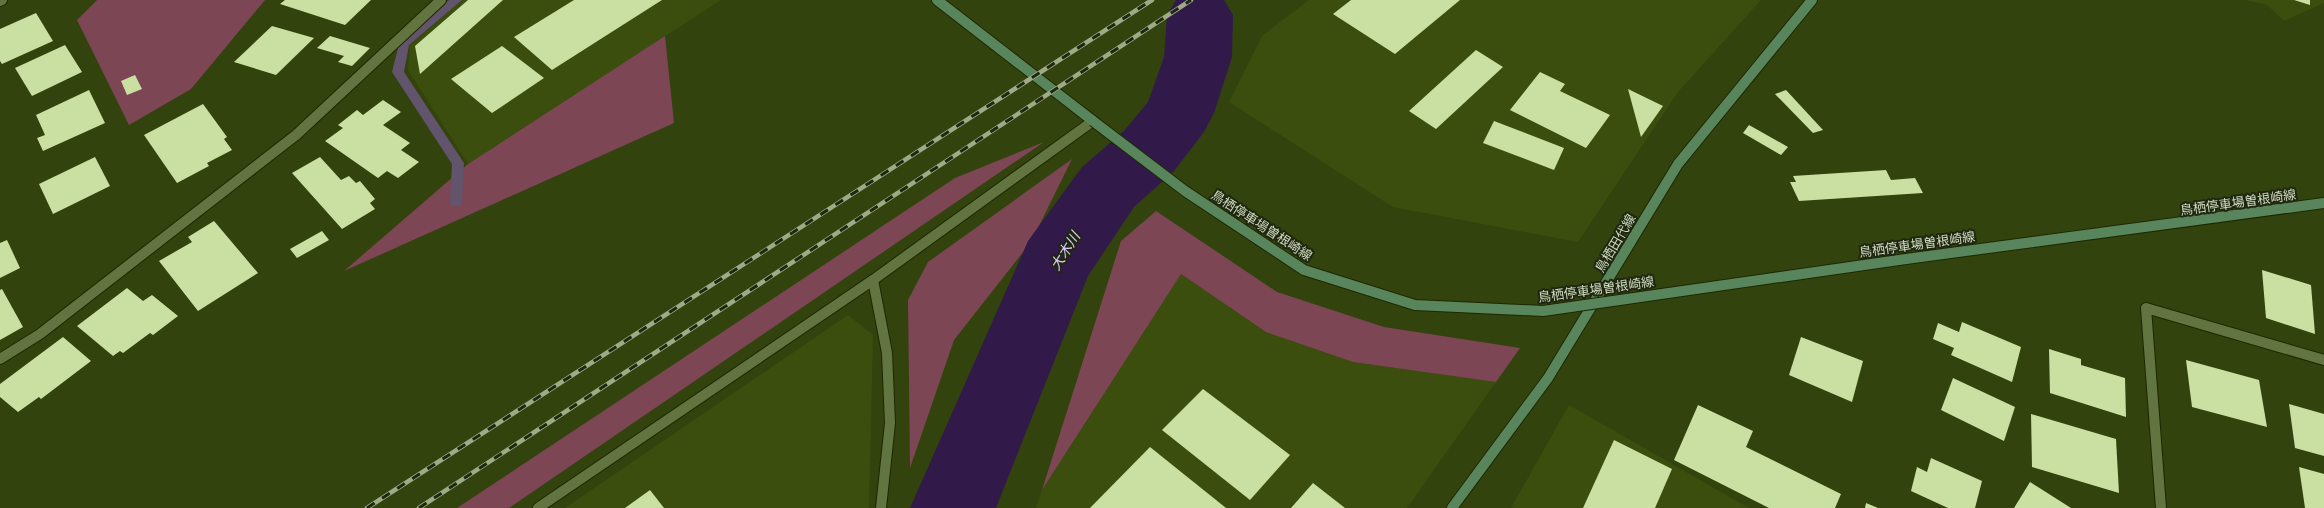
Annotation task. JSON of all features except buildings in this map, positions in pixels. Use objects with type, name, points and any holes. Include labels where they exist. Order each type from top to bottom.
[{"type":"main road","name":"鳥栖停車場曽根崎線","points":[[937,0],[1186,191],[1304,270],[1415,305],[1543,311],[1906,259],[2324,203]]},
{"type":"main road","name":"鳥栖田代線","points":[[1452,508],[1548,378],[1678,164],[1812,0]]},
{"type":"street","points":[[0,359],[40,334],[296,135],[440,0]]},
{"type":"street","points":[[538,508],[873,280],[1093,121]]},
{"type":"street","points":[[873,280],[888,353],[890,423],[881,508]]},
{"type":"street","points":[[2161,508],[2146,308],[2324,360]]},
{"type":"shaded area","points":[[97,0],[265,0],[191,89],[129,125],[77,20]]},
{"type":"shaded area","points":[[462,0],[721,0],[468,164],[408,70],[410,45]]},
{"type":"shaded area","points":[[1309,0],[1761,0],[1678,92],[1578,242],[1393,207],[1229,102],[1262,36]]},
{"type":"shaded area","points":[[2245,0],[2324,0],[2324,3],[2284,21],[2267,5]]},
{"type":"shaded area","points":[[665,36],[674,123],[344,271],[468,164]]},
{"type":"shaded area","points":[[1044,142],[509,508],[457,508],[955,178]]},
{"type":"shaded area","points":[[1072,159],[1031,242],[954,340],[910,468],[908,300],[928,262]]},
{"type":"shaded area","points":[[1156,211],[1277,292],[1384,327],[1520,348],[1496,382],[1353,362],[1266,332],[1181,274],[1042,490],[1121,241]]},
{"type":"shaded area","points":[[1181,274],[1266,332],[1353,362],[1496,382],[1407,508],[1036,508],[1042,490]]},
{"type":"shaded area","points":[[848,315],[873,335],[869,508],[565,508]]},
{"type":"shaded area","points":[[1569,405],[1749,508],[1511,508]]},
{"type":"waterway","points":[[456,0],[404,43],[398,72],[458,163],[456,202]]},
{"type":"waterway","name":"大木川","points":[[953,508],[1055,263],[1108,187],[1149,151],[1179,113],[1198,57],[1200,15]]},
{"type":"railway","points":[[367,508],[1152,0]]},
{"type":"railway","points":[[419,508],[1191,0]]}]
